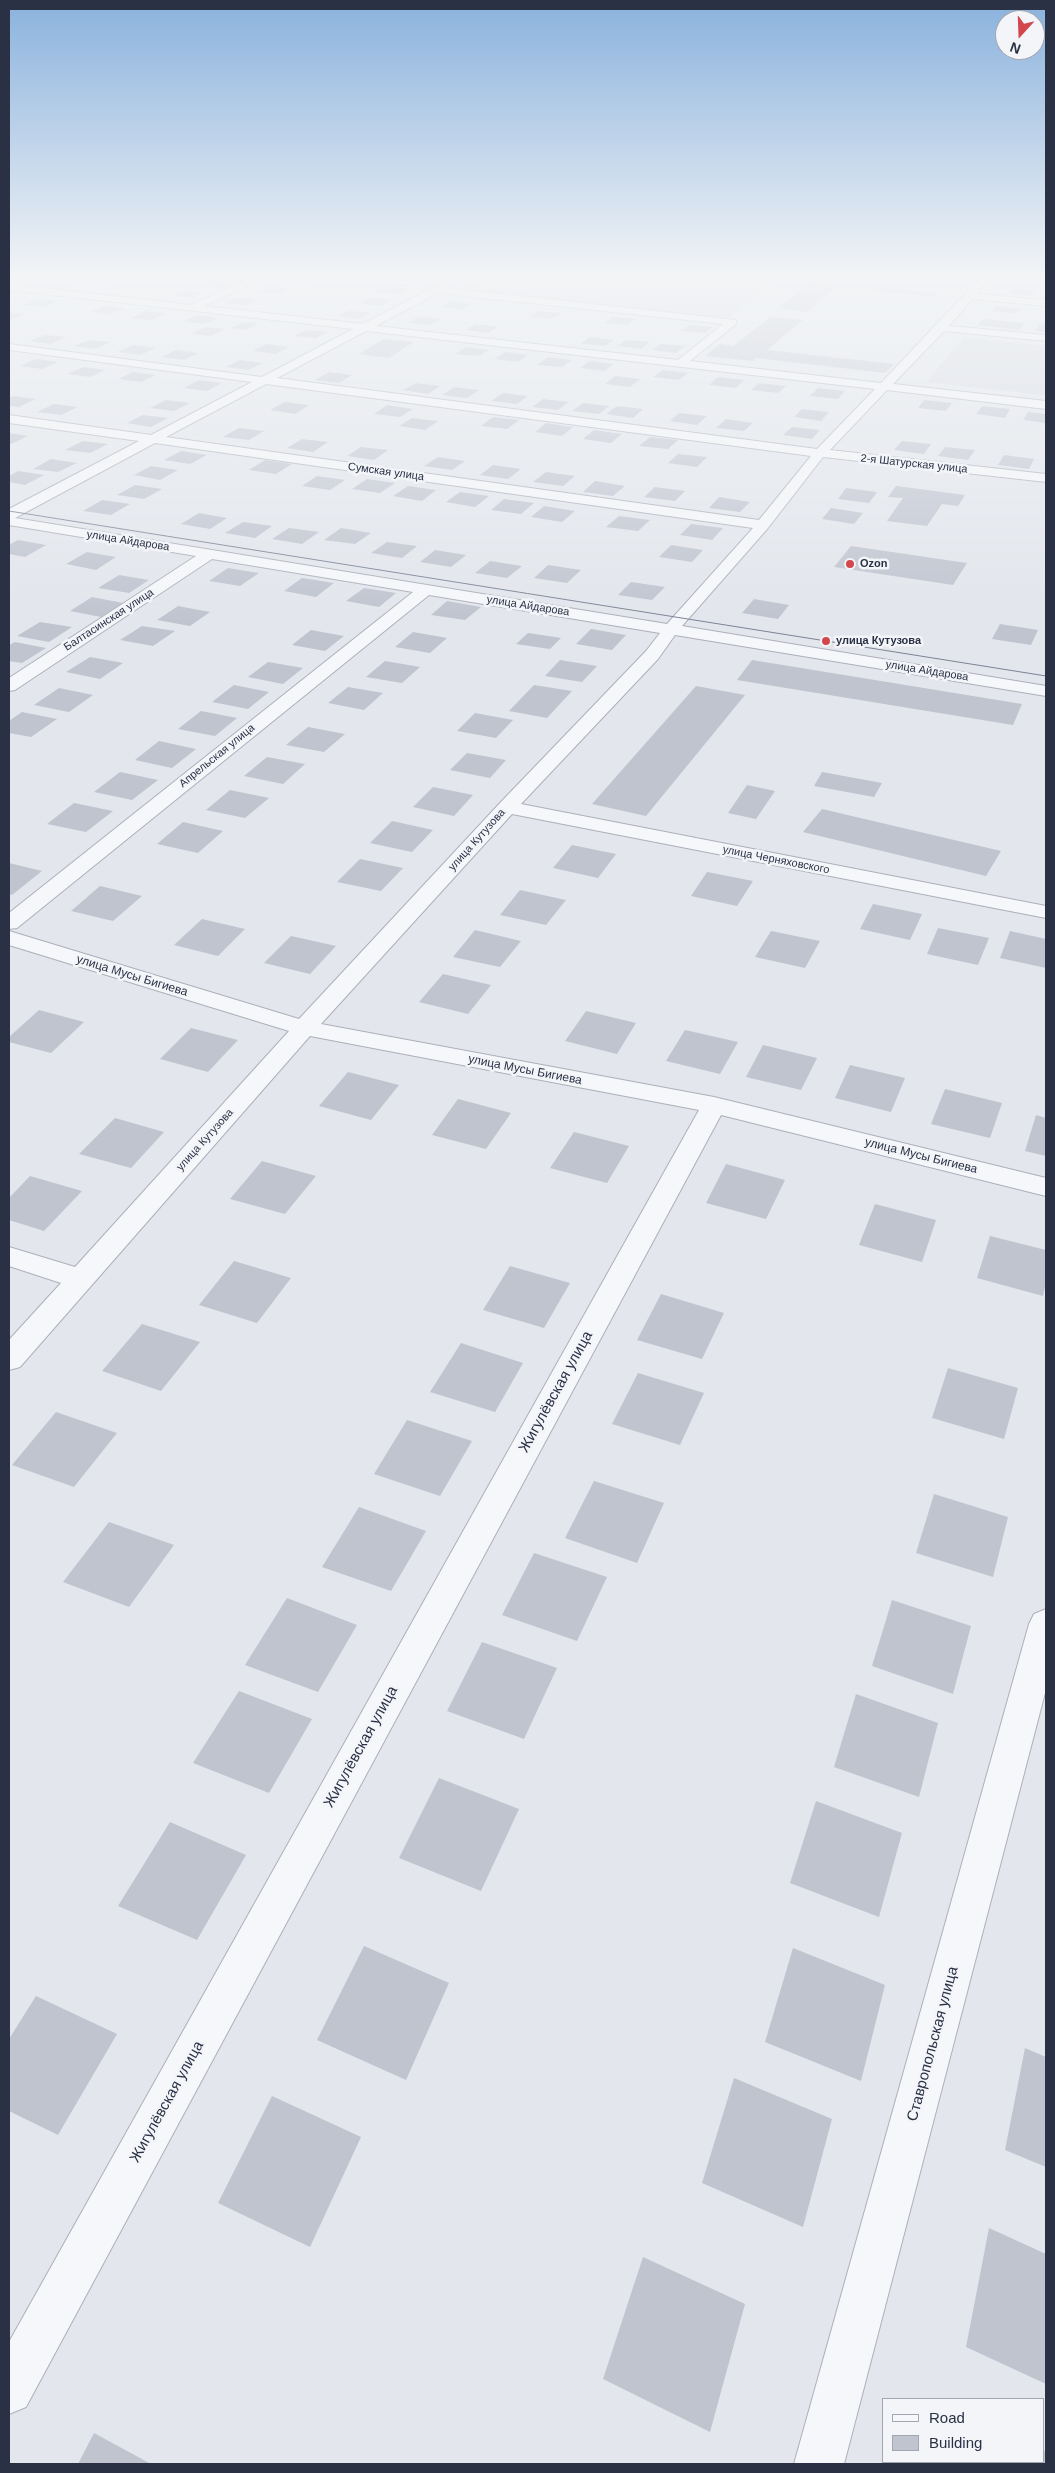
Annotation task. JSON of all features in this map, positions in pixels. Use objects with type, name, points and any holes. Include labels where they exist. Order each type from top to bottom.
[{"type":"street","points":[[9,515],[240,392]]},
{"type":"street","name":"2-я Шатурская улица","points":[[358,392],[820,453],[1046,478]]},
{"type":"street","name":"улица Кутузова","points":[[9,1359],[304,1028],[506,807],[652,655],[671,629],[763,525],[820,453],[879,392]]},
{"type":"street","points":[[933,392],[1046,405]]},
{"type":"street","name":"Сумская улица","points":[[9,419],[763,525]]},
{"type":"street","name":"улица Айдарова","points":[[9,521],[1046,691]]},
{"type":"street","name":"Балтасинская улица","points":[[9,686],[209,554]]},
{"type":"street","name":"Апрельская улица","points":[[9,923],[425,590]]},
{"type":"street","name":"улица Черняховского","points":[[506,807],[1046,912]]},
{"type":"street","name":"улица Мусы Бигиева","points":[[9,938],[304,1028],[714,1105],[1046,1187]]},
{"type":"street","name":"Жигулёвская улица","points":[[9,2390],[714,1105]]},
{"type":"street","points":[[9,1256],[82,1278]]},
{"type":"street","name":"Ставропольская улица","points":[[819,2464],[1046,1624]]},
{"type":"shaded area","points":[[1021,392],[1045,392],[1045,395]]},
{"type":"building","points":[[446,392],[475,392],[467,398],[442,395]]},
{"type":"building","points":[[814,392],[844,392],[838,399],[810,396]]},
{"type":"building","points":[[503,393],[528,396],[517,404],[491,401]]},
{"type":"building","points":[[13,396],[36,399],[19,407],[9,406],[9,398]]},
{"type":"building","points":[[543,399],[569,402],[558,410],[532,407]]},
{"type":"building","points":[[166,400],[190,403],[174,411],[150,408]]},
{"type":"building","points":[[924,400],[952,403],[946,411],[918,408]]},
{"type":"building","points":[[285,402],[309,405],[295,414],[270,410]]},
{"type":"building","points":[[583,403],[609,406],[599,414],[572,411]]},
{"type":"building","points":[[54,404],[78,407],[61,415],[37,412]]},
{"type":"building","points":[[387,405],[413,409],[400,417],[374,414]]},
{"type":"building","points":[[617,406],[643,409],[633,418],[606,414]]},
{"type":"building","points":[[982,406],[1010,409],[1005,418],[976,414]]},
{"type":"building","points":[[802,409],[829,412],[821,421],[794,417]]},
{"type":"building","points":[[1028,412],[1046,414],[1046,423],[1023,420]]},
{"type":"building","points":[[679,413],[707,416],[697,425],[670,421]]},
{"type":"building","points":[[143,415],[168,418],[151,427],[127,423]]},
{"type":"building","points":[[493,417],[519,420],[507,429],[481,426]]},
{"type":"building","points":[[412,418],[438,421],[425,430],[399,426]]},
{"type":"building","points":[[726,419],[753,423],[744,431],[716,428]]},
{"type":"building","points":[[546,423],[573,427],[562,436],[535,432]]},
{"type":"building","points":[[792,427],[820,430],[812,439],[783,435]]},
{"type":"building","points":[[239,428],[264,431],[249,440],[223,437]]},
{"type":"building","points":[[594,430],[622,434],[611,443],[583,439]]},
{"type":"building","points":[[9,433],[28,436],[9,445]]},
{"type":"building","points":[[650,437],[678,440],[668,449],[639,446]]},
{"type":"building","points":[[302,439],[328,442],[313,452],[287,448]]},
{"type":"building","points":[[83,441],[108,444],[90,453],[65,450]]},
{"type":"building","points":[[902,441],[931,444],[924,454],[894,450]]},
{"type":"building","points":[[361,447],[388,450],[374,460],[347,456]]},
{"type":"building","points":[[945,447],[975,450],[968,460],[938,456]]},
{"type":"building","points":[[181,451],[207,455],[190,464],[164,460]]},
{"type":"building","points":[[678,454],[707,457],[697,467],[668,463]]},
{"type":"building","points":[[1004,455],[1034,459],[1029,469],[998,465]]},
{"type":"building","points":[[438,457],[465,461],[452,470],[424,466]]},
{"type":"building","points":[[51,459],[77,463],[58,472],[33,469]]},
{"type":"building","points":[[265,460],[292,464],[276,474],[249,470]]},
{"type":"building","points":[[493,465],[521,469],[508,479],[480,475]]},
{"type":"building","points":[[151,466],[178,470],[160,480],[134,475]]},
{"type":"building","points":[[18,471],[44,475],[25,485],[9,482],[9,476]]},
{"type":"building","points":[[546,472],[575,476],[563,486],[533,482]]},
{"type":"building","points":[[317,476],[345,480],[330,490],[302,486]]},
{"type":"building","points":[[367,479],[395,483],[380,493],[352,489]]},
{"type":"building","points":[[595,481],[625,486],[613,496],[583,492]]},
{"type":"building","points":[[135,485],[162,489],[144,499],[117,495]]},
{"type":"building","points":[[408,486],[436,490],[422,501],[393,496]]},
{"type":"building","points":[[896,486],[965,495],[958,506],[942,504],[927,526],[887,521],[903,498],[888,497]]},
{"type":"building","points":[[655,487],[685,491],[675,501],[644,497]]},
{"type":"building","points":[[846,488],[877,492],[869,503],[838,499]]},
{"type":"building","points":[[460,492],[489,496],[475,507],[446,502]]},
{"type":"building","points":[[719,497],[750,502],[740,512],[709,508]]},
{"type":"building","points":[[504,499],[534,503],[521,514],[491,510]]},
{"type":"building","points":[[102,500],[130,504],[111,515],[83,511]]},
{"type":"building","points":[[544,506],[575,511],[562,522],[531,517]]},
{"type":"building","points":[[831,508],[863,513],[854,524],[822,519]]},
{"type":"building","points":[[199,513],[227,518],[210,529],[181,524]]},
{"type":"building","points":[[619,516],[650,520],[638,531],[606,527]]},
{"type":"building","points":[[243,522],[272,526],[255,538],[225,533]]},
{"type":"building","points":[[691,524],[723,528],[712,540],[680,535]]},
{"type":"building","points":[[289,528],[319,532],[302,544],[272,539]]},
{"type":"building","points":[[341,528],[371,533],[355,544],[324,540]]},
{"type":"building","points":[[18,540],[46,545],[25,557],[9,554],[9,545]]},
{"type":"building","points":[[387,542],[417,546],[402,558],[371,553]]},
{"type":"building","points":[[671,545],[703,550],[692,562],[659,557]]},
{"type":"building","points":[[851,546],[967,563],[953,585],[834,567]]},
{"type":"building","points":[[435,550],[466,555],[451,567],[420,562]]},
{"type":"building","points":[[87,552],[116,557],[96,570],[66,564]]},
{"type":"building","points":[[490,561],[522,566],[507,578],[475,573]]},
{"type":"building","points":[[548,565],[581,570],[567,583],[534,578]]},
{"type":"building","points":[[228,568],[259,573],[240,586],[209,581]]},
{"type":"building","points":[[119,575],[149,580],[129,593],[98,588]]},
{"type":"building","points":[[302,578],[334,583],[316,597],[284,591]]},
{"type":"building","points":[[631,582],[665,587],[652,600],[618,595]]},
{"type":"building","points":[[364,588],[396,593],[379,607],[346,601]]},
{"type":"building","points":[[92,597],[123,603],[101,617],[70,611]]},
{"type":"building","points":[[754,599],[789,605],[778,619],[742,613]]},
{"type":"building","points":[[447,601],[481,607],[465,620],[431,615]]},
{"type":"building","points":[[178,606],[210,612],[190,626],[157,620]]},
{"type":"building","points":[[40,622],[72,627],[49,642],[17,636]]},
{"type":"building","points":[[1000,624],[1038,630],[1031,645],[992,639]]},
{"type":"building","points":[[142,626],[175,631],[153,646],[120,640]]},
{"type":"building","points":[[591,629],[626,635],[612,650],[576,644]]},
{"type":"building","points":[[311,630],[344,636],[325,651],[292,645]]},
{"type":"building","points":[[413,632],[447,638],[430,653],[395,647]]},
{"type":"building","points":[[528,633],[561,638],[550,649],[516,644]]},
{"type":"building","points":[[15,642],[46,648],[22,663],[9,661],[9,645]]},
{"type":"building","points":[[90,657],[123,663],[100,679],[66,672]]},
{"type":"building","points":[[560,660],[597,666],[582,682],[545,676]]},
{"type":"building","points":[[752,660],[1022,704],[1013,725],[737,680]]},
{"type":"building","points":[[385,661],[420,667],[402,683],[366,677]]},
{"type":"building","points":[[268,662],[303,668],[283,684],[248,677]]},
{"type":"building","points":[[234,685],[269,692],[248,709],[212,702]]},
{"type":"building","points":[[534,685],[572,691],[547,718],[509,711]]},
{"type":"building","points":[[696,686],[745,695],[646,816],[592,804]]},
{"type":"building","points":[[348,687],[383,693],[364,710],[328,703]]},
{"type":"building","points":[[59,688],[93,695],[69,712],[34,705]]},
{"type":"building","points":[[201,711],[237,718],[215,736],[178,729]]},
{"type":"building","points":[[22,712],[57,719],[31,737],[9,733],[9,721]]},
{"type":"building","points":[[475,713],[513,720],[496,738],[457,731]]},
{"type":"building","points":[[308,727],[345,734],[324,752],[286,745]]},
{"type":"building","points":[[159,741],[196,749],[172,768],[135,760]]},
{"type":"building","points":[[467,753],[506,760],[490,778],[450,770]]},
{"type":"building","points":[[267,757],[305,764],[283,784],[244,776]]},
{"type":"building","points":[[120,772],[158,780],[132,800],[94,792]]},
{"type":"building","points":[[822,772],[882,783],[874,797],[814,786]]},
{"type":"building","points":[[747,785],[775,791],[756,819],[728,813]]},
{"type":"building","points":[[433,787],[473,795],[454,816],[413,807]]},
{"type":"building","points":[[230,790],[269,798],[245,818],[206,810]]},
{"type":"building","points":[[74,803],[113,811],[86,832],[47,824]]},
{"type":"building","points":[[822,809],[1001,851],[986,876],[803,832]]},
{"type":"building","points":[[392,821],[433,830],[412,852],[370,843]]},
{"type":"building","points":[[183,822],[223,831],[198,853],[157,844]]},
{"type":"building","points":[[572,845],[616,854],[598,878],[553,868]]},
{"type":"building","points":[[360,859],[403,868],[381,891],[337,882]]},
{"type":"building","points":[[9,863],[42,871],[12,895],[9,894]]},
{"type":"building","points":[[707,872],[753,881],[737,906],[691,896]]},
{"type":"building","points":[[100,886],[142,896],[113,921],[71,911]]},
{"type":"building","points":[[520,890],[566,900],[546,925],[500,915]]},
{"type":"building","points":[[873,904],[922,914],[910,940],[860,929]]},
{"type":"building","points":[[202,919],[245,929],[218,956],[174,945]]},
{"type":"building","points":[[938,928],[989,938],[978,965],[927,954]]},
{"type":"building","points":[[475,930],[521,941],[500,967],[453,957]]},
{"type":"building","points":[[771,931],[820,941],[805,968],[755,957]]},
{"type":"building","points":[[1010,931],[1046,939],[1046,968],[1000,958]]},
{"type":"building","points":[[291,936],[336,946],[310,974],[264,963]]},
{"type":"building","points":[[443,974],[491,985],[468,1014],[419,1002]]},
{"type":"building","points":[[39,1010],[84,1022],[51,1053],[9,1042],[9,1037]]},
{"type":"building","points":[[586,1011],[636,1023],[617,1054],[565,1041]]},
{"type":"building","points":[[191,1028],[238,1040],[208,1072],[160,1059]]},
{"type":"building","points":[[685,1030],[738,1042],[720,1074],[666,1061]]},
{"type":"building","points":[[763,1045],[817,1058],[801,1090],[746,1077]]},
{"type":"building","points":[[850,1065],[905,1078],[891,1112],[835,1098]]},
{"type":"building","points":[[348,1072],[399,1085],[371,1120],[319,1106]]},
{"type":"building","points":[[945,1089],[1002,1103],[990,1138],[931,1124]]},
{"type":"building","points":[[458,1099],[511,1113],[486,1149],[432,1135]]},
{"type":"building","points":[[1036,1115],[1046,1118],[1046,1156],[1025,1151]]},
{"type":"building","points":[[115,1118],[164,1132],[131,1168],[79,1154]]},
{"type":"building","points":[[574,1132],[629,1146],[607,1183],[550,1168]]},
{"type":"building","points":[[262,1161],[316,1176],[285,1214],[230,1199]]},
{"type":"building","points":[[726,1164],[785,1180],[766,1219],[706,1203]]},
{"type":"building","points":[[30,1176],[82,1191],[44,1231],[9,1220],[9,1198]]},
{"type":"building","points":[[875,1204],[936,1220],[922,1262],[859,1245]]},
{"type":"building","points":[[990,1236],[1046,1250],[1046,1282],[1043,1296],[977,1278]]},
{"type":"building","points":[[234,1261],[291,1278],[257,1323],[199,1305]]},
{"type":"building","points":[[510,1266],[570,1283],[544,1328],[483,1310]]},
{"type":"building","points":[[661,1294],[724,1313],[702,1359],[637,1340]]},
{"type":"building","points":[[142,1324],[200,1342],[161,1391],[102,1371]]},
{"type":"building","points":[[461,1343],[523,1363],[495,1412],[430,1392]]},
{"type":"building","points":[[948,1368],[1018,1388],[1004,1439],[932,1418]]},
{"type":"building","points":[[638,1373],[704,1393],[680,1445],[612,1424]]},
{"type":"building","points":[[56,1412],[117,1433],[74,1487],[12,1465]]},
{"type":"building","points":[[407,1420],[472,1441],[440,1496],[374,1474]]},
{"type":"building","points":[[594,1481],[664,1503],[637,1563],[565,1538]]},
{"type":"building","points":[[934,1494],[1008,1517],[993,1577],[916,1553]]},
{"type":"building","points":[[359,1507],[426,1531],[391,1591],[322,1567]]},
{"type":"building","points":[[109,1522],[174,1545],[129,1607],[63,1582]]},
{"type":"building","points":[[534,1553],[607,1577],[577,1641],[502,1615]]},
{"type":"building","points":[[287,1598],[357,1625],[318,1692],[245,1665]]},
{"type":"building","points":[[892,1600],[971,1626],[953,1694],[872,1666]]},
{"type":"building","points":[[482,1642],[557,1668],[524,1739],[447,1711]]},
{"type":"building","points":[[239,1691],[312,1719],[269,1793],[193,1763]]},
{"type":"building","points":[[856,1694],[938,1723],[919,1797],[834,1767]]},
{"type":"building","points":[[439,1778],[519,1809],[481,1891],[399,1858]]},
{"type":"building","points":[[816,1801],[902,1833],[879,1917],[790,1883]]},
{"type":"building","points":[[170,1822],[246,1855],[197,1940],[118,1906]]},
{"type":"building","points":[[364,1946],[449,1983],[406,2080],[317,2040]]},
{"type":"building","points":[[793,1948],[885,1985],[861,2081],[765,2042]]},
{"type":"building","points":[[36,1996],[117,2034],[58,2135],[9,2111],[9,2039]]},
{"type":"building","points":[[1025,2048],[1046,2057],[1046,2167],[1005,2150]]},
{"type":"building","points":[[734,2078],[832,2119],[803,2227],[702,2183]]},
{"type":"building","points":[[272,2096],[361,2137],[310,2247],[218,2203]]},
{"type":"building","points":[[989,2228],[1046,2254],[1046,2384],[966,2347]]},
{"type":"building","points":[[643,2257],[745,2304],[710,2432],[603,2379]]},
{"type":"building","points":[[94,2433],[151,2464],[78,2464]]},
{"type":"building","points":[[1046,2452],[1046,2464],[941,2464],[1045,2463]]},
{"type":"tram line","points":[[9,511],[1046,676]]},
{"type":"place","name":"Ozon","points":[[850,564]]},
{"type":"place","name":"улица Кутузова","points":[[826,641]]}]
